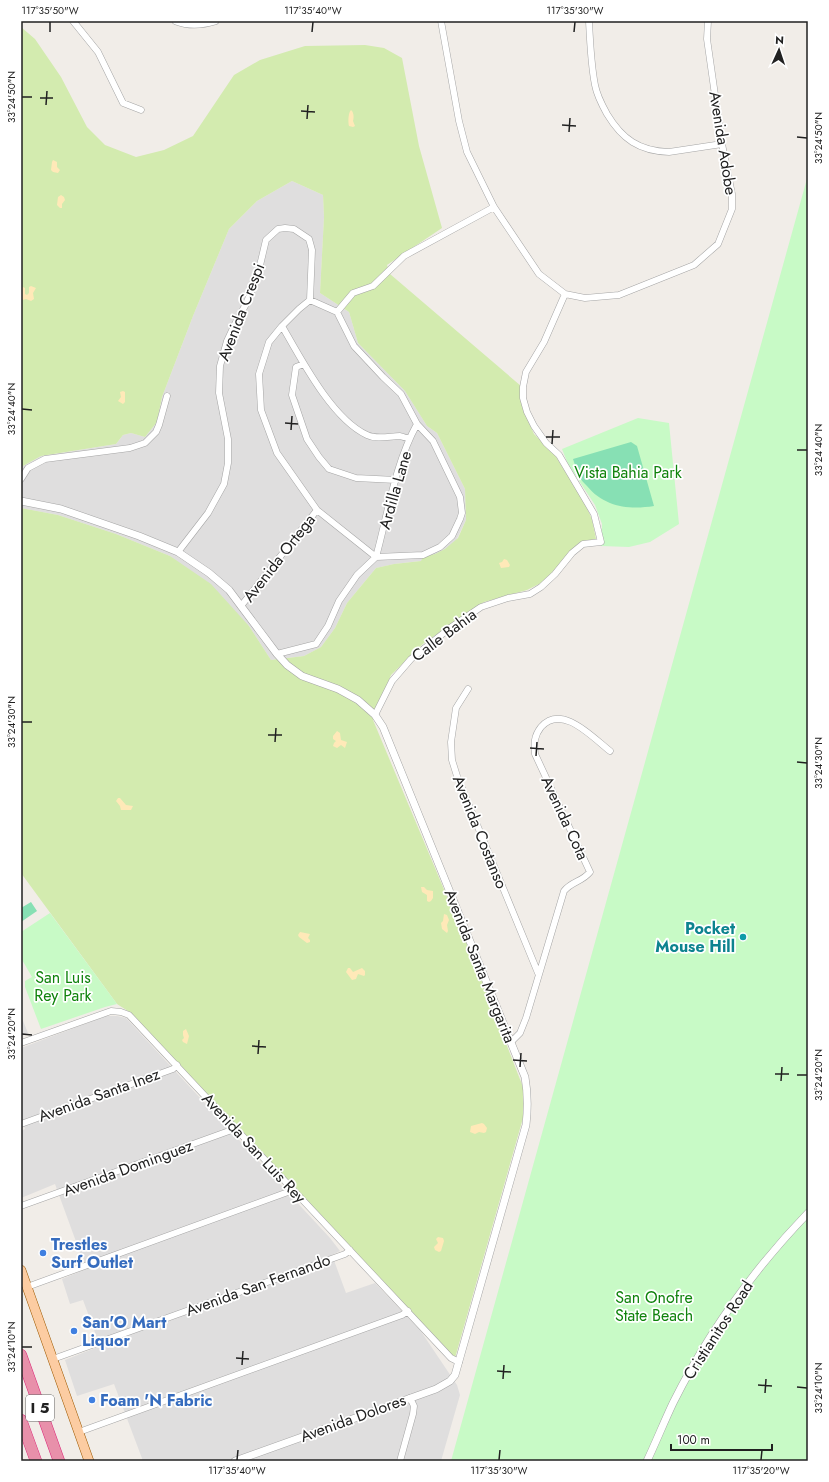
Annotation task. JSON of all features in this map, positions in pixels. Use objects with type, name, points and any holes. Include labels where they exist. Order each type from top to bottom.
[{"type":"highway","name":"I 5","points":[[21,1355],[60,1461]]},
{"type":"highway","name":"I 5","points":[[21,1420],[36,1461]]},
{"type":"main road","points":[[21,1270],[89,1461]]},
{"type":"street","points":[[73,21],[98,52],[123,103],[140,110]]},
{"type":"street","points":[[176,21],[194,25],[215,21]]},
{"type":"street","name":"Avenida Adobe","points":[[441,21],[459,121],[467,152],[494,207],[539,274],[565,294],[585,298],[619,295],[694,265],[718,244],[732,209],[732,194],[722,144],[707,39],[708,21]]},
{"type":"street","points":[[589,21],[595,86],[600,102],[616,128],[626,138],[643,148],[660,152],[722,144]]},
{"type":"street","points":[[337,312],[353,294],[373,286],[404,256],[494,207]]},
{"type":"street","name":"Avenida Crespi","points":[[178,552],[208,513],[224,484],[228,463],[228,439],[219,393],[220,366],[227,341],[246,304],[257,278],[266,240],[278,230],[285,228],[294,229],[309,239],[312,250],[310,300]]},
{"type":"street","name":"Calle Bahia","points":[[376,715],[392,681],[411,659],[450,628],[481,607],[508,598],[530,594],[541,587],[555,574],[572,553],[583,544],[601,542],[594,514],[559,455],[546,443],[534,426],[527,412],[524,398],[523,387],[526,372],[544,342],[565,294]]},
{"type":"street","points":[[277,654],[316,644],[328,626],[339,600],[357,575],[376,558],[423,555],[440,547],[452,536],[460,519],[461,504],[458,493],[433,442],[417,424],[401,394],[354,346],[337,312],[310,300],[282,326],[269,342],[259,374],[262,410],[277,453],[317,510],[376,558]]},
{"type":"street","points":[[282,326],[304,364],[336,411],[351,425],[368,436],[387,438],[400,436],[409,438]]},
{"type":"street","points":[[304,364],[296,367],[292,395],[307,438],[318,458],[329,469],[356,478],[396,480]]},
{"type":"street","points":[[21,479],[28,468],[45,459],[130,448],[144,443],[156,432],[167,396]]},
{"type":"street","name":"Ardilla Lane","points":[[376,558],[396,480],[409,438],[417,424]]},
{"type":"street","name":"Avenida Santa Margarita","points":[[21,500],[61,509],[140,536],[178,552],[209,573],[228,590],[287,665],[302,676],[338,689],[358,700],[376,715],[383,727],[525,1077],[528,1090],[526,1125],[459,1362]]},
{"type":"street","name":"Avenida Ortega","points":[[241,606],[317,510]]},
{"type":"street","name":"Avenida Costanso","points":[[468,689],[456,708],[451,742],[452,760],[457,776],[538,973]]},
{"type":"street","name":"Avenida Cota","points":[[511,1042],[520,1033],[526,1018],[538,973],[564,892],[569,885],[586,877],[590,872],[535,754],[534,742],[536,734],[543,725],[550,720],[561,718],[572,721],[610,751]]},
{"type":"street","name":"Avenida San Luis Rey","points":[[21,1043],[110,1011],[121,1012],[129,1015],[408,1310],[451,1358],[459,1362]]},
{"type":"street","name":"Avenida Santa Inez","points":[[21,1124],[173,1068],[177,1065]]},
{"type":"street","name":"Avenida Dominguez","points":[[21,1206],[229,1131],[234,1127]]},
{"type":"street","points":[[27,1287],[288,1192],[292,1188]]},
{"type":"street","name":"Cristianitos Road","points":[[647,1461],[673,1402],[720,1323],[753,1275],[808,1212]]},
{"type":"street","name":"Avenida San Fernando","points":[[53,1359],[337,1257],[350,1250]]},
{"type":"street","points":[[79,1432],[402,1315],[408,1310]]},
{"type":"street","name":"Avenida Dolores","points":[[235,1461],[410,1398],[450,1382],[455,1375],[459,1362]]},
{"type":"street","points":[[400,1461],[413,1414],[414,1406],[410,1398]]},
{"type":"shaded area","points":[[292,181],[323,195],[324,217],[320,293],[349,312],[358,343],[405,391],[427,426],[437,433],[465,489],[466,520],[454,545],[429,560],[394,564],[376,568],[347,603],[335,628],[321,647],[304,656],[271,660],[249,626],[170,556],[116,534],[58,515],[21,508],[21,470],[23,466],[41,456],[116,444],[123,435],[131,433],[145,437],[157,422],[162,397],[193,316],[229,229],[257,201]]},
{"type":"shaded area","points":[[21,1016],[28,1033],[21,1036]]},
{"type":"shaded area","points":[[106,1016],[126,1018],[330,1238],[340,1251],[332,1255],[346,1293],[375,1283],[420,1330],[457,1385],[460,1395],[441,1461],[143,1461],[114,1384],[77,1396],[65,1360],[100,1346],[83,1300],[70,1304],[62,1279],[86,1269],[55,1184],[21,1198],[21,1131],[25,1129],[21,1118],[21,1048]]},
{"type":"green space","points":[[21,27],[35,39],[61,77],[87,127],[105,145],[136,157],[164,150],[193,136],[234,75],[260,60],[305,46],[365,45],[384,48],[402,58],[419,146],[442,228],[387,265],[390,274],[521,386],[522,407],[534,434],[555,455],[584,502],[592,519],[596,539],[580,542],[543,582],[527,590],[484,602],[424,643],[391,675],[373,720],[474,961],[523,1087],[523,1118],[455,1358],[131,1013],[117,1004],[21,873],[21,508],[58,515],[116,534],[170,556],[211,584],[249,626],[271,660],[304,656],[321,647],[335,628],[347,603],[376,568],[421,561],[423,557],[435,554],[445,549],[458,538],[466,520],[465,489],[437,433],[427,426],[405,391],[358,343],[349,312],[320,293],[324,217],[323,195],[292,181],[257,201],[229,229],[193,316],[162,397],[157,422],[145,437],[131,433],[123,435],[116,444],[41,456],[23,466],[21,470]]},
{"type":"green space","name":"San Onofre State Beach","points":[[808,175],[808,1461],[451,1461]]},
{"type":"green space","name":"Vista Bahia Park","points":[[638,418],[669,423],[679,524],[650,542],[629,547],[601,546],[602,524],[595,505],[568,464],[562,449]]},
{"type":"green space","points":[[631,442],[637,446],[654,506],[635,508],[626,507],[609,503],[601,499],[579,476],[573,459]]},
{"type":"green space","points":[[31,902],[37,911],[21,922],[21,908]]},
{"type":"green space","name":"San Luis Rey Park","points":[[50,913],[117,1004],[41,1029],[25,987],[25,981],[32,977],[21,958],[21,932]]},
{"type":"sand","points":[[351,110],[354,117],[353,121],[355,126],[353,127],[349,126],[348,120]]},
{"type":"sand","points":[[53,160],[57,162],[57,167],[60,170],[58,173],[51,170]]},
{"type":"sand","points":[[61,195],[65,200],[62,204],[62,208],[60,208],[57,205],[58,197]]},
{"type":"sand","points":[[31,286],[36,288],[33,293],[34,299],[31,301],[26,299],[23,300],[21,297],[21,289],[23,287],[25,288],[25,294],[27,295],[29,293],[29,287]]},
{"type":"sand","points":[[120,392],[125,392],[125,402],[123,404],[118,401],[121,397]]},
{"type":"sand","points":[[504,559],[507,560],[510,565],[509,567],[501,568],[499,563]]},
{"type":"sand","points":[[337,731],[340,733],[341,740],[347,742],[345,748],[341,745],[337,748],[333,746],[336,741],[333,739],[333,736]]},
{"type":"sand","points":[[120,798],[126,805],[133,806],[131,810],[121,810],[116,801]]},
{"type":"sand","points":[[421,887],[433,891],[433,898],[431,901],[427,901],[427,895],[422,892]]},
{"type":"sand","points":[[444,914],[447,915],[449,920],[447,925],[447,933],[442,929],[441,923],[443,921]]},
{"type":"sand","points":[[300,932],[310,934],[308,938],[310,942],[307,943],[299,937],[298,935]]},
{"type":"sand","points":[[348,968],[350,968],[353,972],[362,968],[365,971],[365,975],[358,974],[356,979],[352,980],[346,972]]},
{"type":"sand","points":[[186,1029],[189,1036],[187,1044],[182,1040],[184,1038],[183,1031]]},
{"type":"sand","points":[[482,1123],[487,1128],[486,1132],[479,1132],[475,1134],[470,1132],[471,1126]]},
{"type":"sand","points":[[438,1237],[443,1238],[444,1241],[441,1251],[439,1252],[435,1250],[434,1247],[438,1243],[436,1239]]},
{"type":"place","name":"Pocket Mouse Hill","points":[[743,937]]},
{"type":"place","name":"Trestles Surf Outlet","points":[[43,1253]]},
{"type":"place","name":"San'O Mart Liquor","points":[[74,1331]]},
{"type":"place","name":"Foam 'N Fabric","points":[[92,1400]]}]
